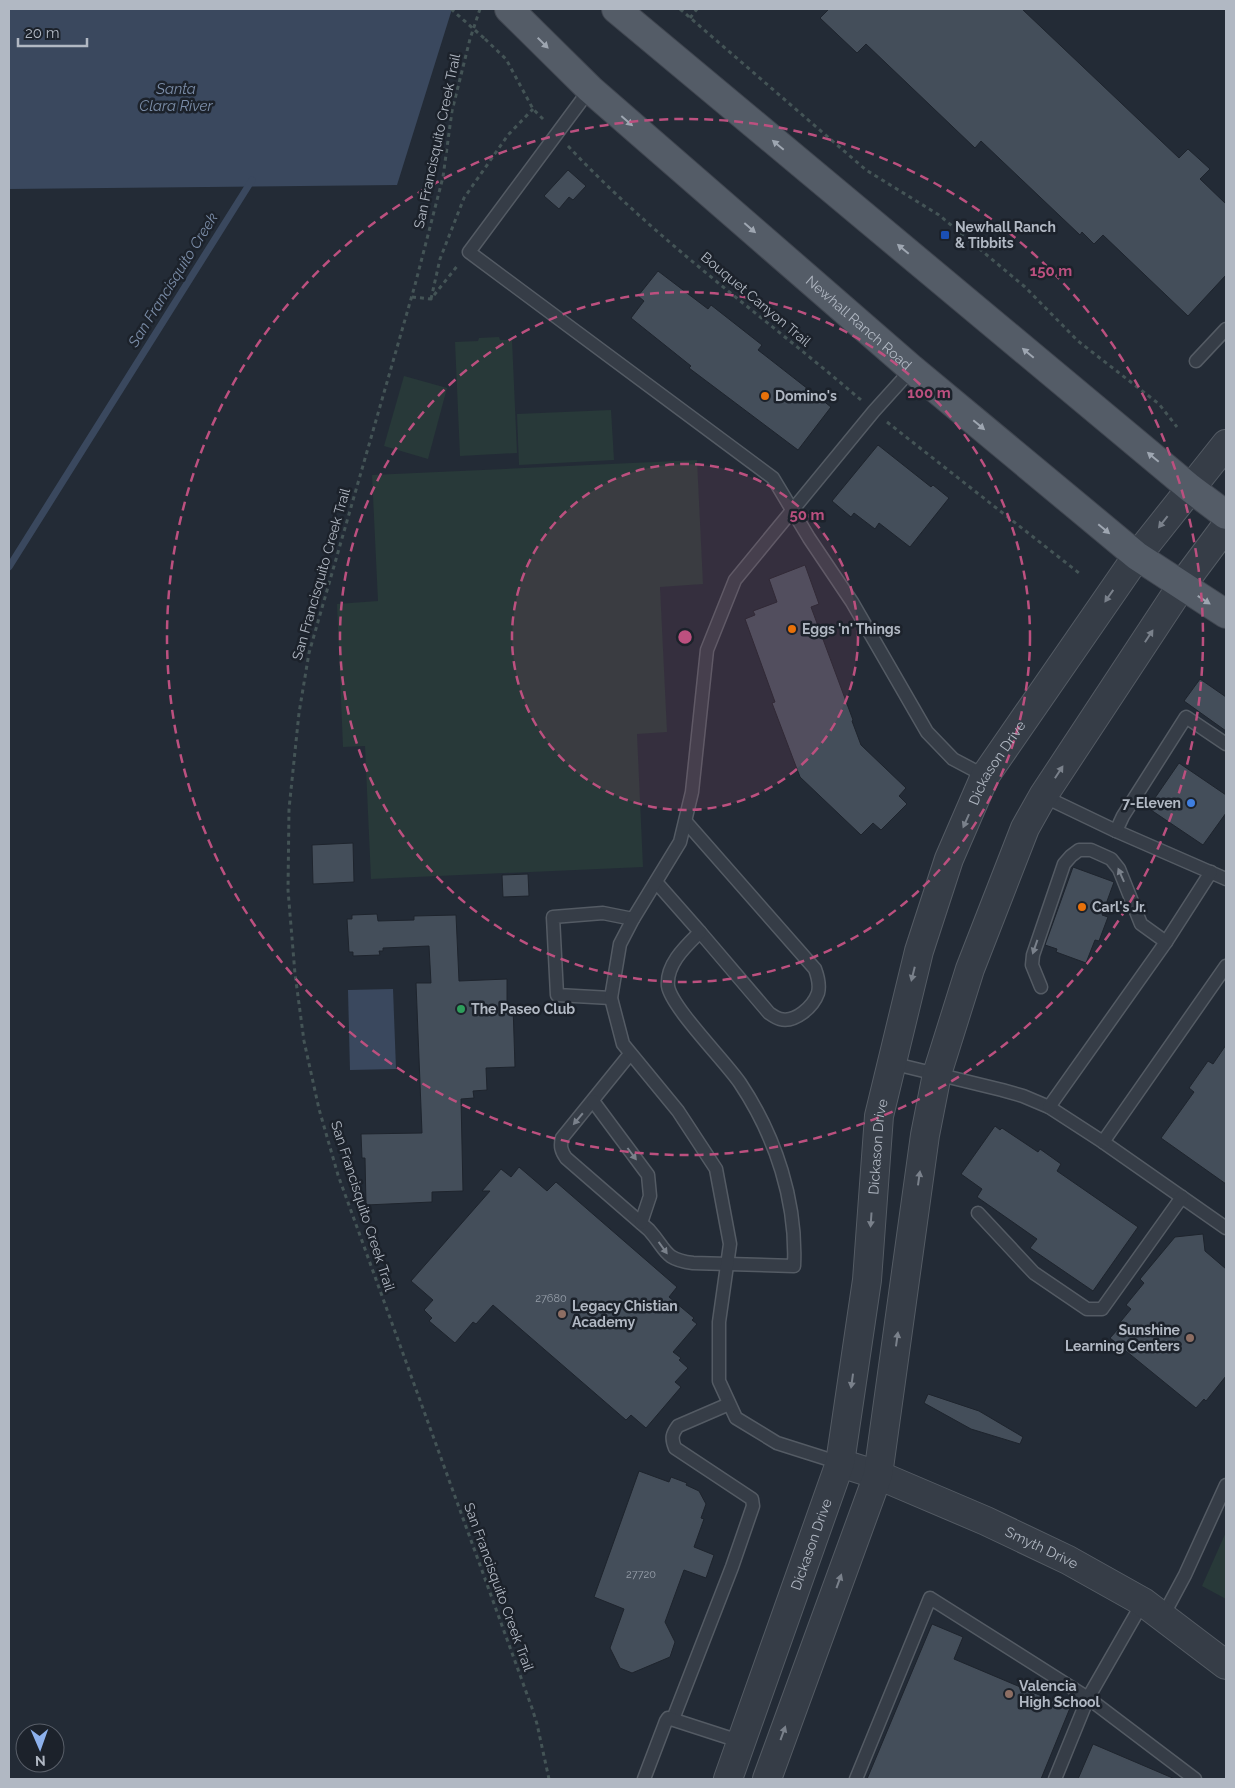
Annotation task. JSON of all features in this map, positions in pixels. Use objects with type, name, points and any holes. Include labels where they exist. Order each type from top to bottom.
[{"type":"main road","name":"Newhall Ranch Road","points":[[509,9],[590,89],[912,369],[1137,556],[1226,614]]},
{"type":"main road","points":[[616,9],[1190,488],[1226,515]]},
{"type":"street","name":"Dickason Drive","points":[[728,1779],[840,1463],[866,1280],[879,1116],[918,951],[949,859],[985,776],[1137,556],[1226,444]]},
{"type":"street","points":[[767,1779],[878,1475],[925,1134],[937,1074],[970,969],[1025,828],[1043,796],[1182,585],[1226,526]]},
{"type":"street","name":"Smyth Drive","points":[[840,1463],[878,1475],[986,1521],[1068,1560],[1153,1609],[1226,1665]]},
{"type":"lane","points":[[590,89],[469,252],[773,478],[852,602],[927,732],[953,759],[985,776]]},
{"type":"lane","points":[[1196,361],[1226,328]]},
{"type":"lane","points":[[840,1463],[777,1443],[736,1418],[729,1404],[719,1382],[719,1322],[730,1244],[716,1169],[678,1111],[623,1044],[611,998],[620,944],[680,842],[686,822],[692,792],[707,650],[734,580],[874,411],[912,369]]},
{"type":"lane","points":[[1116,831],[1123,816],[1186,717],[1226,744]]},
{"type":"lane","points":[[1043,796],[1116,831],[1226,878]]},
{"type":"lane","points":[[656,882],[769,1013],[781,1019],[793,1018],[807,1009],[818,994],[819,980],[815,970],[686,822]]},
{"type":"lane","points":[[1041,987],[1032,965],[1033,955],[1064,864],[1079,850],[1091,850],[1111,859],[1119,869],[1141,924],[1166,942]]},
{"type":"lane","points":[[1049,1107],[1166,942],[1212,872]]},
{"type":"lane","points":[[611,998],[557,995],[553,917],[603,912],[633,919]]},
{"type":"lane","points":[[630,1054],[562,1138],[560,1145],[562,1153],[641,1223],[657,1239],[664,1252],[673,1259],[680,1262],[693,1263],[794,1266],[793,1225],[781,1167],[765,1127],[740,1083],[684,1014],[672,997],[668,987],[669,975],[673,965],[682,951],[700,932]]},
{"type":"lane","points":[[1103,1142],[1226,966]]},
{"type":"lane","points":[[891,1063],[1023,1096],[1049,1107],[1226,1227]]},
{"type":"lane","points":[[593,1101],[648,1175],[650,1196],[641,1223]]},
{"type":"lane","points":[[978,1214],[1034,1273],[1087,1309],[1102,1310],[1182,1197]]},
{"type":"lane","points":[[673,1719],[732,1567],[753,1506],[752,1499],[675,1448],[672,1440],[673,1433],[678,1426],[729,1404]]},
{"type":"lane","points":[[1055,1779],[1088,1698],[1153,1609],[1185,1576],[1226,1485]]},
{"type":"lane","points":[[856,1779],[930,1598],[1088,1698],[1195,1779]]},
{"type":"lane","points":[[644,1779],[668,1718],[742,1742]]},
{"type":"path","name":"Bouquet Canyon Trail","points":[[451,9],[506,59],[533,109],[600,180],[723,288],[874,411],[1079,573]]},
{"type":"path","name":"San Francisquito Creek Trail","points":[[480,9],[470,39],[452,111],[444,177],[412,297],[307,662],[299,713],[289,809],[288,890],[295,974],[304,1041],[319,1109],[338,1175],[532,1708],[549,1779]]},
{"type":"path","points":[[680,9],[866,170],[938,215],[1018,281],[1078,341],[1159,404],[1177,427]]},
{"type":"path","points":[[690,18],[697,9]]},
{"type":"path","points":[[431,299],[440,259],[464,198],[508,135],[533,109]]},
{"type":"path","points":[[431,299],[469,252]]},
{"type":"path","points":[[412,297],[431,299]]},
{"type":"shaded area","points":[[499,337],[500,340],[512,340],[517,453],[460,456],[455,342],[478,341],[479,338]]},
{"type":"shaded area","points":[[404,376],[447,388],[428,459],[384,446]]},
{"type":"shaded area","points":[[611,410],[614,460],[519,465],[517,414]]},
{"type":"shaded area","points":[[697,460],[703,584],[660,587],[667,732],[637,734],[643,867],[371,879],[365,746],[343,747],[337,604],[378,601],[372,475]]},
{"type":"shaded area","points":[[1226,1532],[1226,1599],[1202,1586]]},
{"type":"water","name":"Santa Clara River","points":[[9,9],[452,9],[397,185],[9,189]]},
{"type":"water","points":[[393,989],[396,1069],[350,1070],[348,990]]},
{"type":"building","points":[[829,9],[1022,9],[1179,158],[1188,149],[1210,169],[1200,179],[1226,204],[1226,275],[1188,316],[1103,235],[1094,244],[1082,232],[1080,235],[981,141],[975,148],[866,44],[857,53],[820,18]]},
{"type":"building","points":[[568,170],[586,186],[573,200],[569,197],[559,209],[544,196]]},
{"type":"building","points":[[658,271],[708,309],[711,305],[762,345],[758,350],[831,407],[798,450],[689,368],[691,366],[631,318],[644,301],[638,296]]},
{"type":"building","points":[[878,445],[931,487],[933,485],[949,498],[910,547],[879,523],[875,529],[854,513],[851,517],[832,501]]},
{"type":"building","points":[[805,565],[819,604],[811,607],[861,745],[906,788],[899,796],[907,804],[881,830],[873,823],[861,835],[800,777],[772,703],[775,702],[745,619],[755,615],[753,611],[777,602],[769,579]]},
{"type":"building","points":[[1200,679],[1226,697],[1226,731],[1184,701]]},
{"type":"building","points":[[1179,763],[1226,795],[1226,813],[1203,845],[1148,808]]},
{"type":"building","points":[[353,843],[354,882],[313,884],[312,845]]},
{"type":"building","points":[[1073,867],[1114,882],[1102,915],[1108,917],[1099,941],[1095,940],[1086,963],[1056,952],[1057,949],[1045,945]]},
{"type":"building","points":[[528,874],[529,896],[503,897],[502,875]]},
{"type":"building","points":[[377,914],[378,921],[414,920],[414,916],[456,915],[459,981],[507,979],[507,1005],[513,1005],[515,1067],[486,1068],[487,1090],[473,1091],[474,1098],[461,1099],[463,1191],[432,1192],[432,1202],[366,1205],[365,1158],[362,1158],[361,1134],[422,1133],[416,983],[431,983],[429,946],[383,948],[383,951],[379,951],[380,955],[353,956],[353,952],[349,952],[347,919],[352,919],[352,915]]},
{"type":"building","points":[[1226,1045],[1226,1184],[1161,1138],[1194,1092],[1189,1088],[1208,1061],[1213,1064]]},
{"type":"building","points":[[995,1126],[1000,1130],[1002,1128],[1038,1152],[1040,1149],[1061,1164],[1057,1171],[1138,1227],[1093,1291],[1030,1248],[1037,1239],[977,1197],[982,1189],[961,1174]]},
{"type":"building","points":[[519,1167],[547,1191],[556,1182],[677,1287],[669,1297],[694,1318],[692,1320],[697,1324],[673,1352],[681,1358],[679,1360],[688,1368],[675,1382],[681,1387],[646,1428],[631,1415],[626,1420],[493,1305],[476,1324],[473,1322],[455,1343],[429,1321],[432,1318],[424,1310],[433,1300],[411,1281],[490,1191],[482,1191],[501,1169],[511,1177]]},
{"type":"building","points":[[1203,1234],[1205,1251],[1226,1269],[1226,1376],[1206,1401],[1204,1399],[1196,1408],[1110,1338],[1131,1309],[1126,1305],[1144,1283],[1140,1279],[1175,1237]]},
{"type":"building","points":[[928,1394],[979,1411],[1023,1437],[1020,1444],[971,1429],[924,1403]]},
{"type":"building","points":[[639,1471],[669,1482],[671,1477],[687,1483],[686,1485],[699,1491],[706,1504],[701,1518],[704,1519],[694,1547],[714,1555],[706,1578],[684,1570],[665,1622],[675,1642],[670,1657],[632,1673],[620,1668],[610,1648],[624,1609],[594,1597]]},
{"type":"building","points":[[932,1624],[963,1637],[954,1659],[1070,1708],[1041,1779],[867,1779]]},
{"type":"building","points":[[1093,1744],[1175,1779],[1078,1779]]},
{"type":"waterway","name":"San Francisquito Creek","points":[[9,567],[252,180]]},
{"type":"place","name":"Newhall Ranch & Tibbits","points":[[945,235]]},
{"type":"place","name":"Domino's","points":[[765,396]]},
{"type":"place","name":"Eggs 'n' Things","points":[[792,629]]},
{"type":"place","name":"7-Eleven","points":[[1191,803]]},
{"type":"place","name":"Carl's Jr.","points":[[1082,907]]},
{"type":"place","name":"The Paseo Club","points":[[461,1009]]},
{"type":"place","name":"Legacy Chistian Academy","points":[[562,1314]]},
{"type":"place","name":"Sunshine Learning Centers","points":[[1190,1338]]},
{"type":"place","name":"Valencia High School","points":[[1009,1694]]}]
